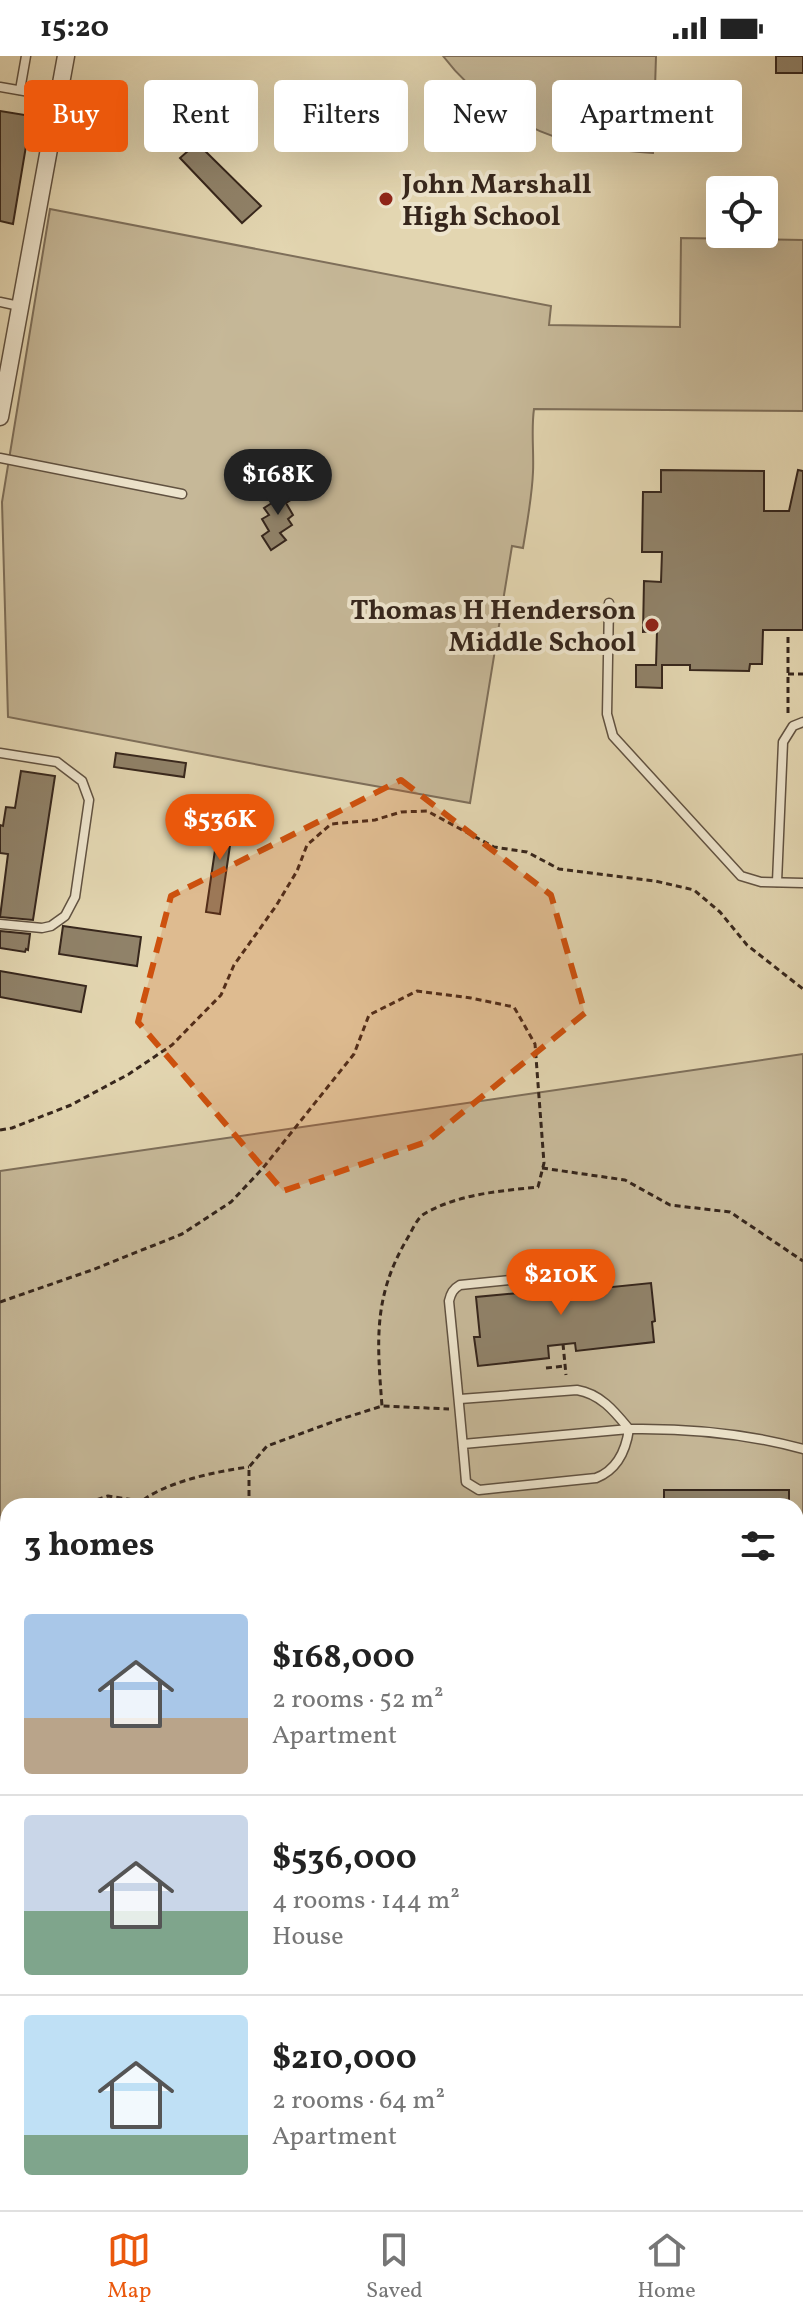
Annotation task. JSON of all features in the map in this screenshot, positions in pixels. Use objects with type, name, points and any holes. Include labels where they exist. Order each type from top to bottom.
[{"type":"street","points":[[61,80],[66,56]]},
{"type":"street","points":[[0,417],[48,152]]},
{"type":"lane","points":[[20,90],[26,56]]},
{"type":"lane","points":[[0,87],[24,91]]},
{"type":"lane","points":[[0,302],[19,306]]},
{"type":"lane","points":[[0,458],[182,494]]},
{"type":"lane","points":[[609,603],[607,714],[613,736],[741,876],[761,882],[803,883]]},
{"type":"lane","points":[[777,882],[783,742],[793,726],[803,722]]},
{"type":"lane","points":[[0,753],[57,762],[82,781],[89,800],[75,897],[65,916],[42,928],[0,924]]},
{"type":"lane","points":[[519,1279],[460,1285],[450,1294],[466,1482],[479,1490],[596,1478],[605,1474],[618,1460],[626,1445],[629,1429]]},
{"type":"lane","points":[[460,1404],[585,1391],[604,1402],[629,1429]]},
{"type":"lane","points":[[463,1444],[629,1429],[676,1428],[768,1440],[803,1449]]},
{"type":"path","points":[[788,635],[788,713]]},
{"type":"path","points":[[788,674],[803,674]]},
{"type":"path","points":[[0,1130],[71,1105],[129,1074],[172,1045],[221,995],[234,965],[297,871],[307,845],[331,824],[375,820],[401,812],[427,811],[494,847],[527,852],[559,869],[655,881],[694,890],[720,912],[747,945],[803,989]]},
{"type":"path","points":[[0,1302],[182,1234],[231,1202],[263,1168],[354,1054],[369,1015],[417,991],[514,1007],[535,1044],[544,1163],[538,1187],[469,1196],[421,1215],[394,1261],[379,1312],[382,1406]]},
{"type":"path","points":[[542,1168],[625,1180],[670,1205],[730,1212],[803,1261]]},
{"type":"path","points":[[563,1344],[566,1375]]},
{"type":"path","points":[[546,1368],[565,1366]]},
{"type":"path","points":[[249,1498],[249,1467],[267,1446],[382,1406],[460,1404]]},
{"type":"path","points":[[147,1498],[184,1482],[225,1470],[249,1467]]},
{"type":"highlighted area","points":[[401,780],[551,895],[585,1013],[426,1142],[283,1191],[138,1022],[171,896]]},
{"type":"shaded area","points":[[443,56],[656,56],[655,80],[552,80],[552,135],[536,129],[536,80],[464,80]]},
{"type":"shaded area","points":[[50,209],[551,306],[549,325],[680,327],[681,238],[706,238],[706,248],[778,248],[778,240],[803,240],[803,411],[534,409],[532,481],[523,548],[512,546],[470,803],[8,717],[2,502]]},
{"type":"shaded area","points":[[803,1054],[803,1498],[0,1498],[0,1171]]},
{"type":"building","points":[[776,56],[803,56],[803,73],[776,73]]},
{"type":"building","points":[[0,111],[24,115],[25,152],[13,224],[0,221]]},
{"type":"building","points":[[187,152],[206,152],[261,206],[242,223],[180,158]]},
{"type":"building","points":[[661,470],[764,471],[764,511],[789,511],[798,470],[803,471],[803,630],[763,630],[762,664],[750,664],[749,671],[690,670],[690,665],[662,665],[662,688],[636,687],[636,665],[656,665],[657,631],[643,632],[644,581],[661,582],[662,552],[642,552],[643,492],[661,492]]},
{"type":"building","points":[[284,484],[294,498],[286,503],[293,515],[288,519],[292,525],[280,533],[286,540],[271,550],[262,536],[269,531],[262,519],[269,515],[264,508],[275,501],[270,493]]},
{"type":"building","points":[[116,753],[186,763],[184,777],[114,767]]},
{"type":"building","points":[[21,771],[55,776],[33,920],[0,917],[8,854],[0,853],[0,825],[3,826],[6,807],[15,808]]},
{"type":"building","points":[[221,809],[235,811],[220,914],[206,912]]},
{"type":"building","points":[[63,926],[141,937],[137,966],[59,954]]},
{"type":"building","points":[[0,931],[30,934],[28,950],[0,948]]},
{"type":"building","points":[[0,971],[86,986],[81,1012],[0,997]]},
{"type":"building","points":[[546,1252],[547,1264],[567,1263],[572,1286],[582,1284],[583,1290],[651,1283],[654,1342],[576,1351],[575,1343],[548,1346],[549,1358],[478,1366],[474,1337],[480,1337],[476,1297],[530,1292],[530,1277],[534,1276],[530,1255]]},
{"type":"building","points":[[664,1490],[789,1490],[789,1498],[664,1498]]},
{"type":"place","name":"John Marshall High School","points":[[386,199]]},
{"type":"place","name":"Thomas H Henderson Middle School","points":[[652,625]]}]
